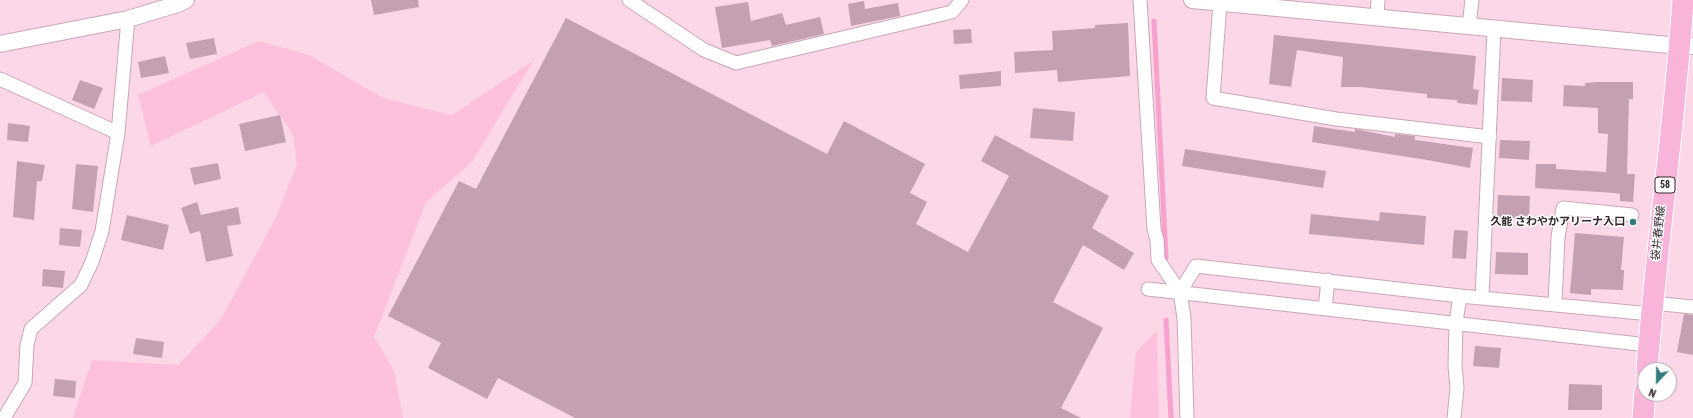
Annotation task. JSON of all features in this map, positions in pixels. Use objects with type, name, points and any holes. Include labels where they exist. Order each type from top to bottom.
[{"type":"main road","name":"袋井春野線","points":[[1647,362],[1651,309],[1687,46],[1683,0]]},
{"type":"main road","points":[[1643,418],[1644,402]]},
{"type":"street","points":[[0,44],[128,19],[178,4],[186,0]]},
{"type":"street","points":[[629,0],[704,50],[736,63],[952,12],[962,0]]},
{"type":"street","points":[[1140,0],[1154,229],[1157,240],[1158,260],[1180,292],[1184,318],[1187,418]]},
{"type":"street","points":[[1192,0],[1687,46]]},
{"type":"street","points":[[1377,17],[1378,0]]},
{"type":"street","points":[[1469,26],[1472,0]]},
{"type":"street","points":[[1220,3],[1213,98],[1336,120],[1490,137]]},
{"type":"street","points":[[4,418],[25,383],[26,345],[31,329],[81,284],[92,262],[102,230],[118,133],[128,19]]},
{"type":"street","points":[[1482,298],[1494,29]]},
{"type":"street","points":[[0,79],[118,133]]},
{"type":"street","points":[[1554,304],[1558,237],[1563,208],[1632,215]]},
{"type":"street","points":[[1180,292],[1196,266],[1460,296],[1554,304],[1651,309],[1693,307]]},
{"type":"street","points":[[1325,309],[1328,280]]},
{"type":"street","points":[[1148,289],[1456,322],[1648,345]]},
{"type":"street","points":[[1454,418],[1457,388],[1454,366],[1456,322],[1460,296]]},
{"type":"shaded area","points":[[259,41],[309,55],[383,98],[452,115],[533,61],[472,162],[426,202],[374,337],[394,371],[403,418],[73,418],[92,360],[178,365],[220,321],[274,221],[297,165],[293,135],[264,92],[151,146],[138,95]]},
{"type":"shaded area","points":[[1157,331],[1159,418],[1130,418],[1136,352]]},
{"type":"building","points":[[371,0],[418,0],[419,7],[374,15]]},
{"type":"building","points":[[864,1],[865,9],[898,3],[900,16],[851,26],[848,4]]},
{"type":"building","points":[[748,2],[751,21],[782,13],[786,25],[820,17],[824,34],[772,46],[770,40],[722,48],[715,7]]},
{"type":"building","points":[[566,18],[827,154],[844,121],[925,164],[910,193],[927,202],[916,224],[968,252],[1009,176],[981,161],[995,135],[1109,196],[1092,228],[1134,253],[1124,270],[1083,245],[1053,302],[1103,328],[1061,408],[1081,418],[575,418],[498,378],[487,399],[428,368],[441,343],[388,316],[459,181],[476,189]]},
{"type":"building","points":[[1128,23],[1130,76],[1058,82],[1057,70],[1015,73],[1014,52],[1053,50],[1052,31],[1095,28],[1095,25]]},
{"type":"building","points":[[971,29],[972,43],[954,44],[953,30]]},
{"type":"building","points":[[1274,35],[1476,56],[1473,89],[1479,90],[1477,105],[1457,103],[1457,100],[1427,98],[1427,94],[1360,87],[1341,87],[1343,57],[1297,50],[1291,87],[1269,84]]},
{"type":"building","points":[[214,38],[217,54],[190,59],[186,43]]},
{"type":"building","points":[[165,56],[169,73],[141,78],[138,62]]},
{"type":"building","points":[[1001,71],[1001,86],[960,89],[959,75]]},
{"type":"building","points":[[1502,78],[1533,80],[1532,102],[1501,101]]},
{"type":"building","points":[[80,80],[103,88],[94,109],[72,100]]},
{"type":"building","points":[[1633,82],[1633,99],[1629,99],[1627,174],[1635,174],[1633,202],[1620,201],[1620,194],[1615,193],[1535,188],[1536,164],[1556,164],[1556,169],[1606,172],[1608,134],[1598,133],[1598,108],[1563,106],[1564,85],[1585,86],[1585,83]]},
{"type":"building","points":[[1033,108],[1075,112],[1073,141],[1030,138]]},
{"type":"building","points":[[280,115],[286,142],[245,151],[239,124]]},
{"type":"building","points":[[8,123],[30,126],[28,142],[7,140]]},
{"type":"building","points":[[1314,126],[1355,132],[1355,129],[1395,137],[1395,134],[1415,136],[1415,140],[1473,148],[1470,168],[1312,142]]},
{"type":"building","points":[[1500,140],[1530,141],[1529,160],[1499,158]]},
{"type":"building","points":[[1185,149],[1326,171],[1323,188],[1182,166]]},
{"type":"building","points":[[17,161],[45,165],[42,181],[37,181],[34,220],[13,217]]},
{"type":"building","points":[[218,163],[221,179],[194,185],[190,168]]},
{"type":"building","points":[[76,164],[98,166],[93,212],[72,209]]},
{"type":"building","points":[[1498,195],[1530,196],[1529,218],[1497,218]]},
{"type":"building","points":[[197,202],[201,215],[238,207],[241,224],[227,226],[233,256],[206,262],[200,231],[190,234],[181,208]]},
{"type":"building","points":[[1380,212],[1426,216],[1424,245],[1309,234],[1311,214],[1379,221]]},
{"type":"building","points":[[127,215],[169,225],[163,250],[121,240]]},
{"type":"building","points":[[60,228],[82,230],[80,247],[59,245]]},
{"type":"building","points":[[1454,230],[1468,231],[1466,259],[1452,258]]},
{"type":"building","points":[[1575,233],[1624,237],[1621,270],[1624,270],[1623,290],[1591,289],[1591,295],[1570,293]]},
{"type":"building","points":[[1496,252],[1528,253],[1528,275],[1495,274]]},
{"type":"building","points":[[43,269],[65,271],[63,288],[42,286]]},
{"type":"building","points":[[1684,314],[1693,315],[1693,355],[1677,352]]},
{"type":"building","points":[[136,338],[164,342],[162,358],[133,354]]},
{"type":"building","points":[[1475,346],[1501,348],[1499,368],[1473,366]]},
{"type":"building","points":[[55,379],[76,381],[75,398],[53,396]]},
{"type":"building","points":[[1569,384],[1602,385],[1602,410],[1568,410]]},
{"type":"waterway","points":[[1154,21],[1166,258]]},
{"type":"waterway","points":[[1166,320],[1171,418]]},
{"type":"place","name":"久能 さわやかアリーナ入口","points":[[1633,222]]}]
